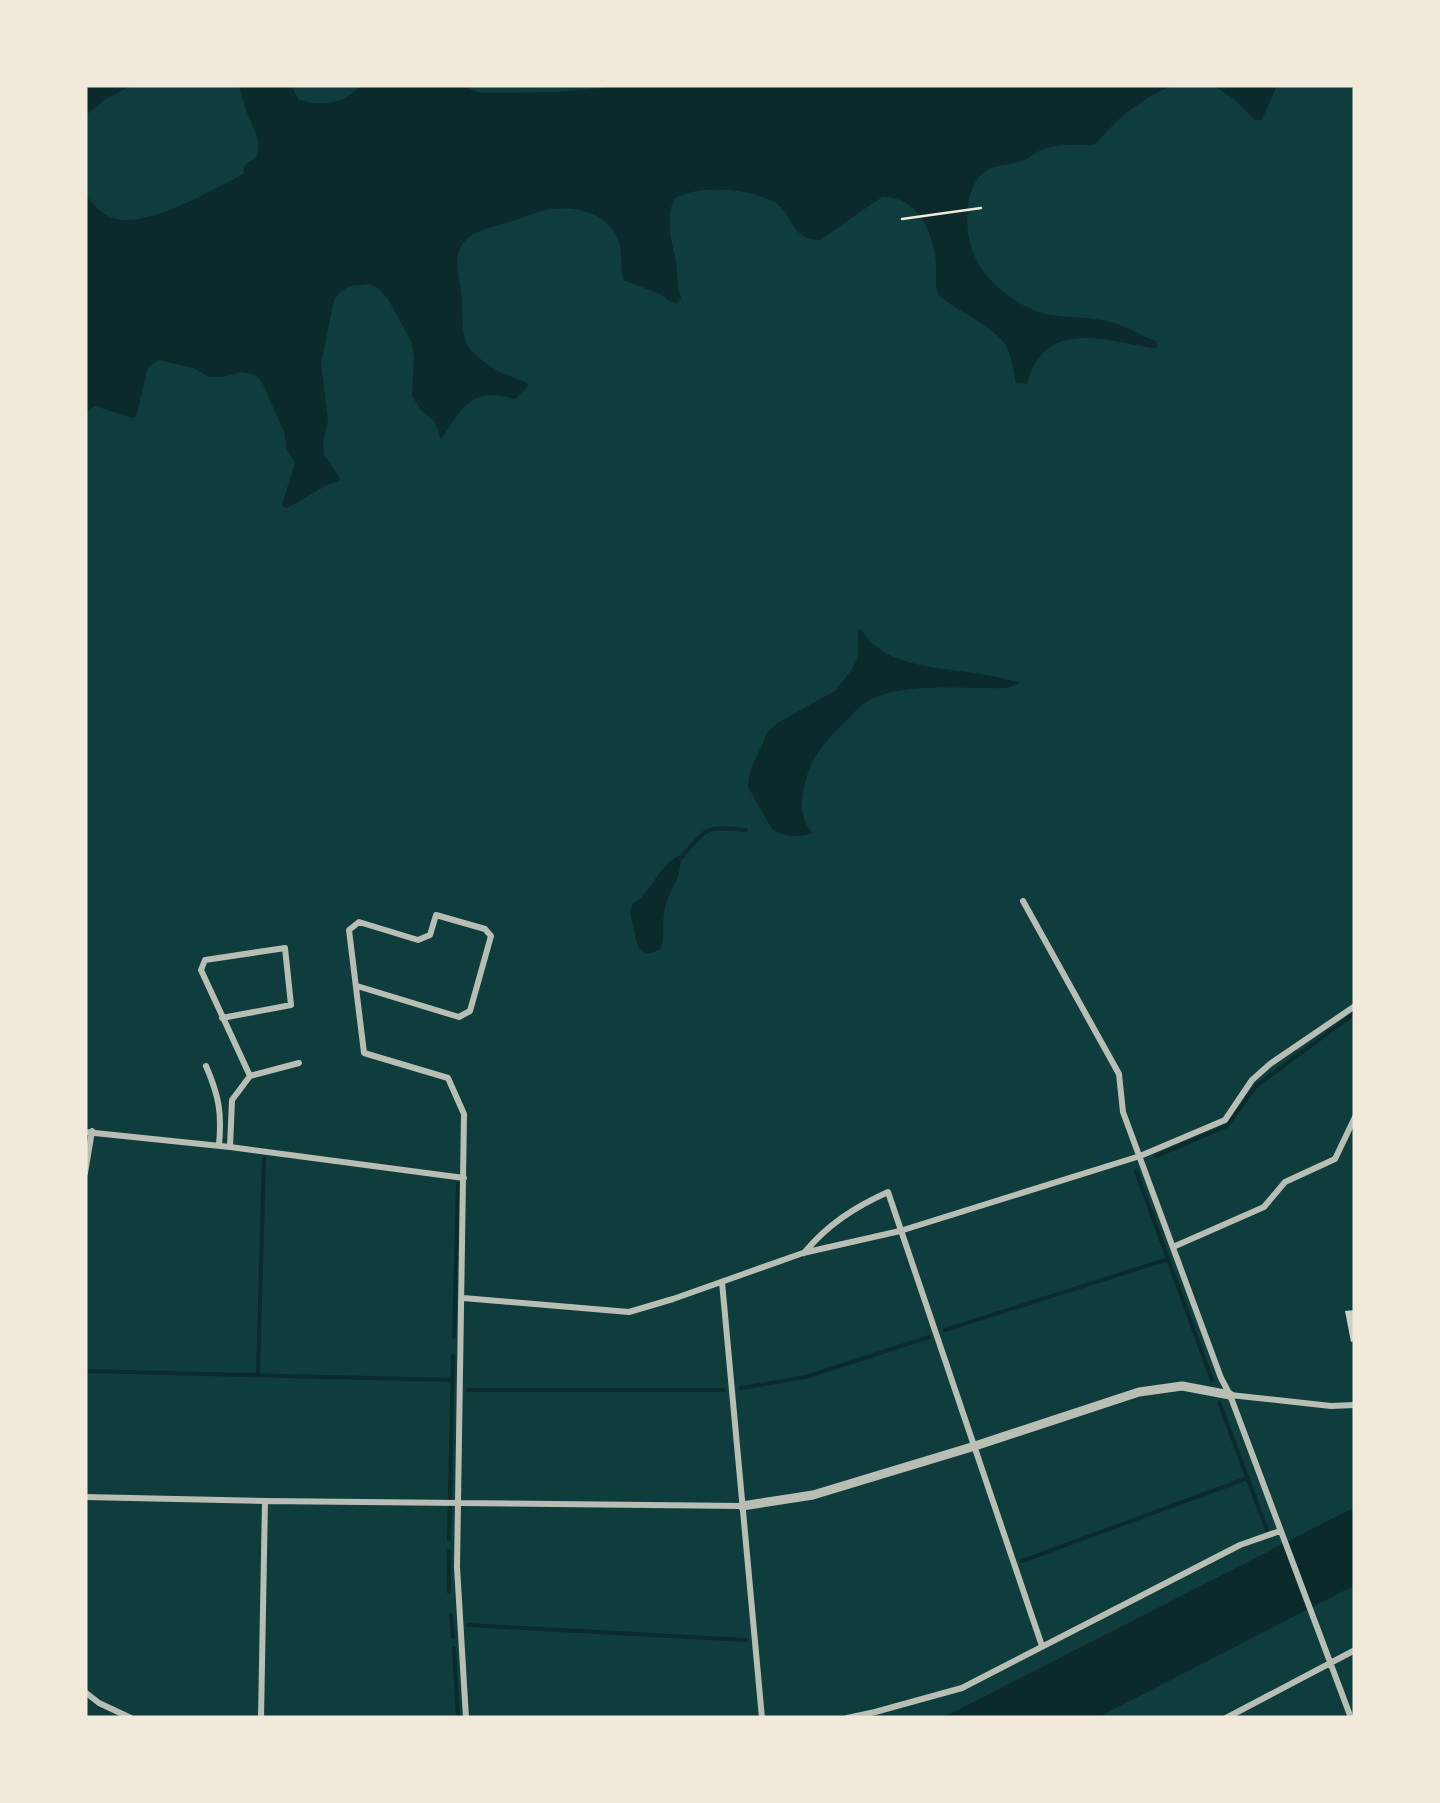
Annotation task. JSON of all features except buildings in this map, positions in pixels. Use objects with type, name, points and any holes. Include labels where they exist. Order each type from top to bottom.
[{"type":"street","points":[[1023,902],[1119,1074],[1123,1112],[1351,1718]]},
{"type":"street","points":[[357,986],[459,1018],[470,1011],[491,936],[485,929],[436,915],[430,935],[418,940],[358,922],[349,930],[364,1053],[448,1078],[464,1114],[456,1567],[466,1718]]},
{"type":"street","points":[[222,1018],[291,1006],[286,948],[205,960],[201,970],[222,1018],[250,1076]]},
{"type":"street","points":[[462,1298],[629,1312],[804,1254],[900,1231],[1140,1156],[1225,1120],[1252,1080],[1270,1064],[1355,1006]]},
{"type":"street","points":[[230,1146],[232,1100],[250,1076],[300,1063]]},
{"type":"street","points":[[206,1066],[218,1092],[222,1122],[219,1145]]},
{"type":"street","points":[[1173,1247],[1264,1207],[1284,1182],[1335,1159],[1355,1117]]},
{"type":"street","points":[[85,1173],[89,1131],[464,1178]]},
{"type":"street","points":[[804,1254],[818,1236],[849,1211],[888,1192],[1042,1646]]},
{"type":"street","points":[[722,1282],[762,1718]]},
{"type":"street","points":[[85,1497],[742,1506],[813,1494],[1139,1392],[1182,1386],[1230,1395],[1355,1405]]},
{"type":"street","points":[[261,1718],[265,1502]]},
{"type":"street","points":[[846,1718],[962,1688],[1240,1545],[1281,1534]]},
{"type":"street","points":[[1226,1718],[1355,1650]]},
{"type":"street","points":[[85,1692],[98,1703],[131,1718]]},
{"type":"street","points":[[1248,1706],[1253,1718]]},
{"type":"path","points":[[902,219],[981,208]]},
{"type":"water","points":[[85,85],[132,85],[85,116]]},
{"type":"water","points":[[239,85],[291,85],[298,99],[323,103],[340,100],[360,85],[462,85],[490,93],[559,92],[610,85],[1174,85],[1132,109],[1092,145],[1046,148],[1022,161],[987,170],[974,185],[968,207],[973,253],[988,277],[1011,297],[1044,313],[1114,323],[1156,341],[1158,347],[1096,338],[1062,341],[1047,349],[1027,384],[1016,383],[1005,344],[990,329],[938,295],[932,240],[914,209],[894,198],[882,197],[820,240],[803,236],[781,207],[764,197],[724,190],[684,194],[674,199],[670,213],[681,298],[677,303],[623,280],[619,242],[614,231],[598,216],[576,209],[541,211],[474,234],[460,248],[457,263],[466,342],[492,367],[529,385],[515,399],[488,395],[470,402],[441,439],[435,422],[412,396],[411,341],[388,299],[369,284],[350,286],[334,300],[321,363],[328,420],[324,455],[340,478],[283,507],[295,463],[262,382],[255,375],[241,372],[209,377],[193,368],[159,360],[148,367],[136,417],[95,406],[85,413],[85,195],[99,210],[116,219],[146,218],[181,206],[243,174],[246,164],[255,159],[258,143]]},
{"type":"water","points":[[1213,85],[1277,85],[1262,120],[1255,120]]},
{"type":"water","points":[[858,629],[891,656],[911,663],[1019,683],[1007,688],[913,689],[863,704],[825,743],[809,769],[802,806],[804,820],[813,833],[781,834],[772,829],[748,787],[750,771],[767,733],[777,723],[835,691],[851,671],[858,657]]},
{"type":"water","points":[[678,856],[680,865],[665,906],[661,949],[647,953],[636,938],[630,915],[633,903]]},
{"type":"water","points":[[1355,1507],[1355,1585],[1097,1718],[942,1718]]},
{"type":"waterway","points":[[678,861],[706,832],[721,828],[746,830]]},
{"type":"waterway","points":[[1156,1156],[1227,1126],[1256,1086],[1355,1013]]},
{"type":"waterway","points":[[258,1373],[264,1158]]},
{"type":"waterway","points":[[1136,1171],[1212,1380]]},
{"type":"waterway","points":[[454,1337],[458,1184]]},
{"type":"waterway","points":[[945,1330],[1168,1259]]},
{"type":"waterway","points":[[741,1388],[806,1377],[929,1337]]},
{"type":"waterway","points":[[449,1539],[453,1356]]},
{"type":"waterway","points":[[85,1371],[453,1380]]},
{"type":"waterway","points":[[468,1390],[724,1390]]},
{"type":"waterway","points":[[1219,1402],[1267,1530]]},
{"type":"waterway","points":[[1022,1561],[1248,1478]]},
{"type":"waterway","points":[[449,1551],[449,1592]]},
{"type":"waterway","points":[[451,1615],[453,1637]]},
{"type":"waterway","points":[[468,1625],[746,1640]]},
{"type":"waterway","points":[[454,1648],[458,1718]]}]
